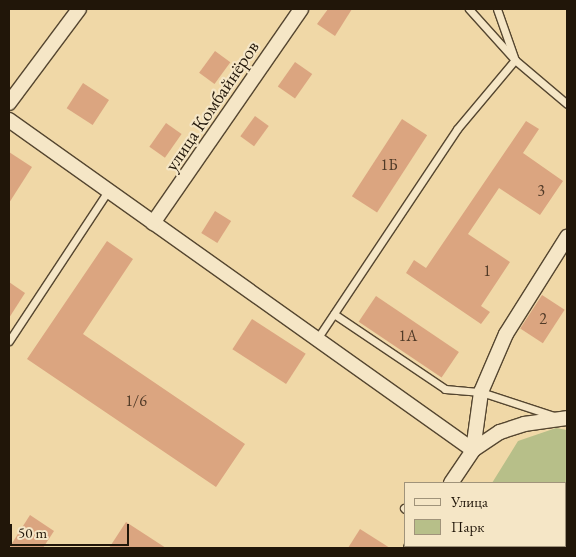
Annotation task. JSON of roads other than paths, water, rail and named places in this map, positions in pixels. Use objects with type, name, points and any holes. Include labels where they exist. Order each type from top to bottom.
[{"type":"street","points":[[9,103],[79,9]]},
{"type":"street","name":"улица Комбайнёров","points":[[153,223],[301,9]]},
{"type":"street","points":[[9,120],[473,450]]},
{"type":"street","points":[[473,450],[481,392],[506,334],[567,237]]},
{"type":"street","points":[[452,482],[473,450],[500,432],[564,418]]},
{"type":"lane","points":[[469,9],[515,60],[567,104]]},
{"type":"lane","points":[[497,9],[515,60]]},
{"type":"lane","points":[[316,339],[458,128],[515,60]]},
{"type":"lane","points":[[9,341],[108,191]]},
{"type":"lane","points":[[334,314],[445,389],[481,392],[564,418]]}]
